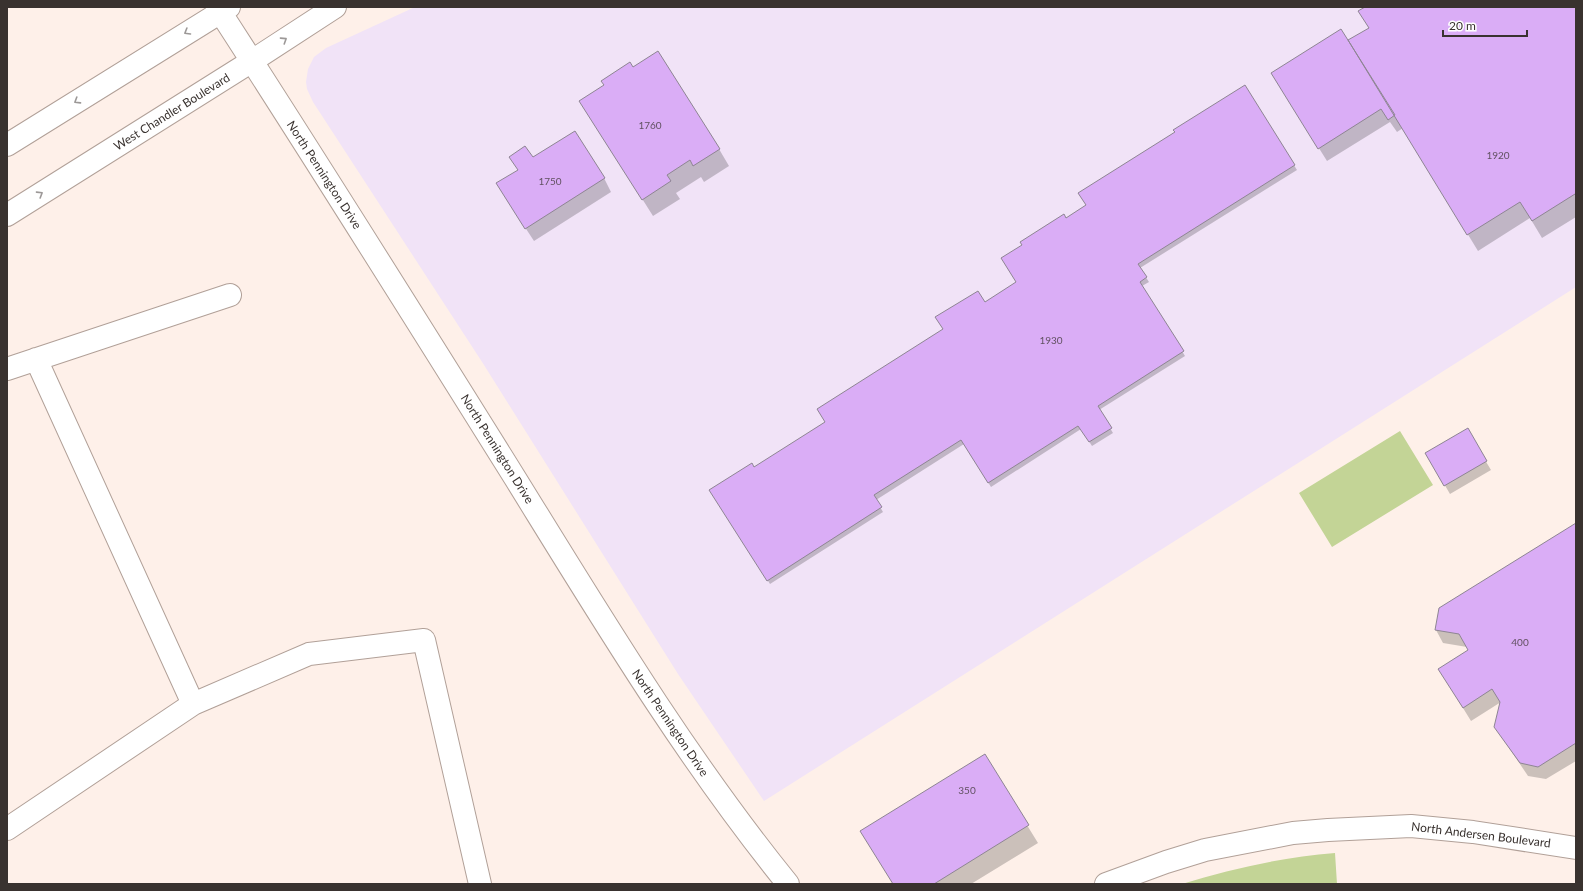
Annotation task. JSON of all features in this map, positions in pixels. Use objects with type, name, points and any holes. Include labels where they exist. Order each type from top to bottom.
[{"type":"street","name":"West Chandler Boulevard","points":[[7,215],[252,62],[335,7]]},
{"type":"street","name":"North Pennington Drive","points":[[222,9],[252,62],[639,676],[706,776],[788,884]]},
{"type":"street","points":[[7,145],[222,9]]},
{"type":"street","points":[[7,369],[230,294]]},
{"type":"street","points":[[36,360],[192,704]]},
{"type":"street","points":[[7,829],[192,704],[309,654],[424,640],[480,884]]},
{"type":"street","name":"North Andersen Boulevard","points":[[1106,884],[1166,862],[1205,850],[1293,833],[1328,830],[1411,826],[1473,832],[1576,848]]},
{"type":"shaded area","points":[[415,7],[1576,7],[1576,287],[764,801],[678,674],[484,365],[313,102],[307,89],[306,82],[308,69],[314,57],[326,48]]},
{"type":"green space","points":[[1400,431],[1433,485],[1332,547],[1299,493]]},
{"type":"green space","points":[[1335,853],[1337,884],[1182,884],[1257,864],[1296,857]]},
{"type":"building","points":[[1365,7],[1576,7],[1576,196],[1575,194],[1532,221],[1520,202],[1467,235],[1348,40],[1369,28],[1358,11]]},
{"type":"building","points":[[1341,29],[1395,115],[1388,120],[1381,109],[1318,149],[1271,73]]},
{"type":"building","points":[[658,51],[720,149],[693,166],[690,160],[667,175],[671,181],[642,200],[579,101],[604,85],[601,81],[630,62],[633,67]]},
{"type":"building","points":[[1245,85],[1295,165],[1138,264],[1147,277],[1140,282],[1184,351],[1098,406],[1112,428],[1089,442],[1078,426],[988,483],[961,440],[874,495],[882,507],[767,581],[709,490],[752,463],[754,467],[825,422],[817,409],[943,329],[935,317],[978,291],[985,302],[1016,282],[1001,258],[1022,245],[1020,242],[1064,214],[1066,218],[1086,205],[1078,193],[1175,132],[1173,130]]},
{"type":"building","points":[[575,131],[605,178],[525,229],[496,183],[518,170],[509,157],[525,146],[533,157]]},
{"type":"building","points":[[1468,428],[1487,461],[1444,486],[1425,453]]},
{"type":"building","points":[[1576,523],[1576,743],[1538,767],[1520,763],[1494,727],[1500,702],[1492,689],[1463,708],[1438,669],[1468,650],[1459,634],[1435,630],[1439,608]]},
{"type":"building","points":[[985,754],[1029,825],[934,884],[893,884],[860,831]]}]
